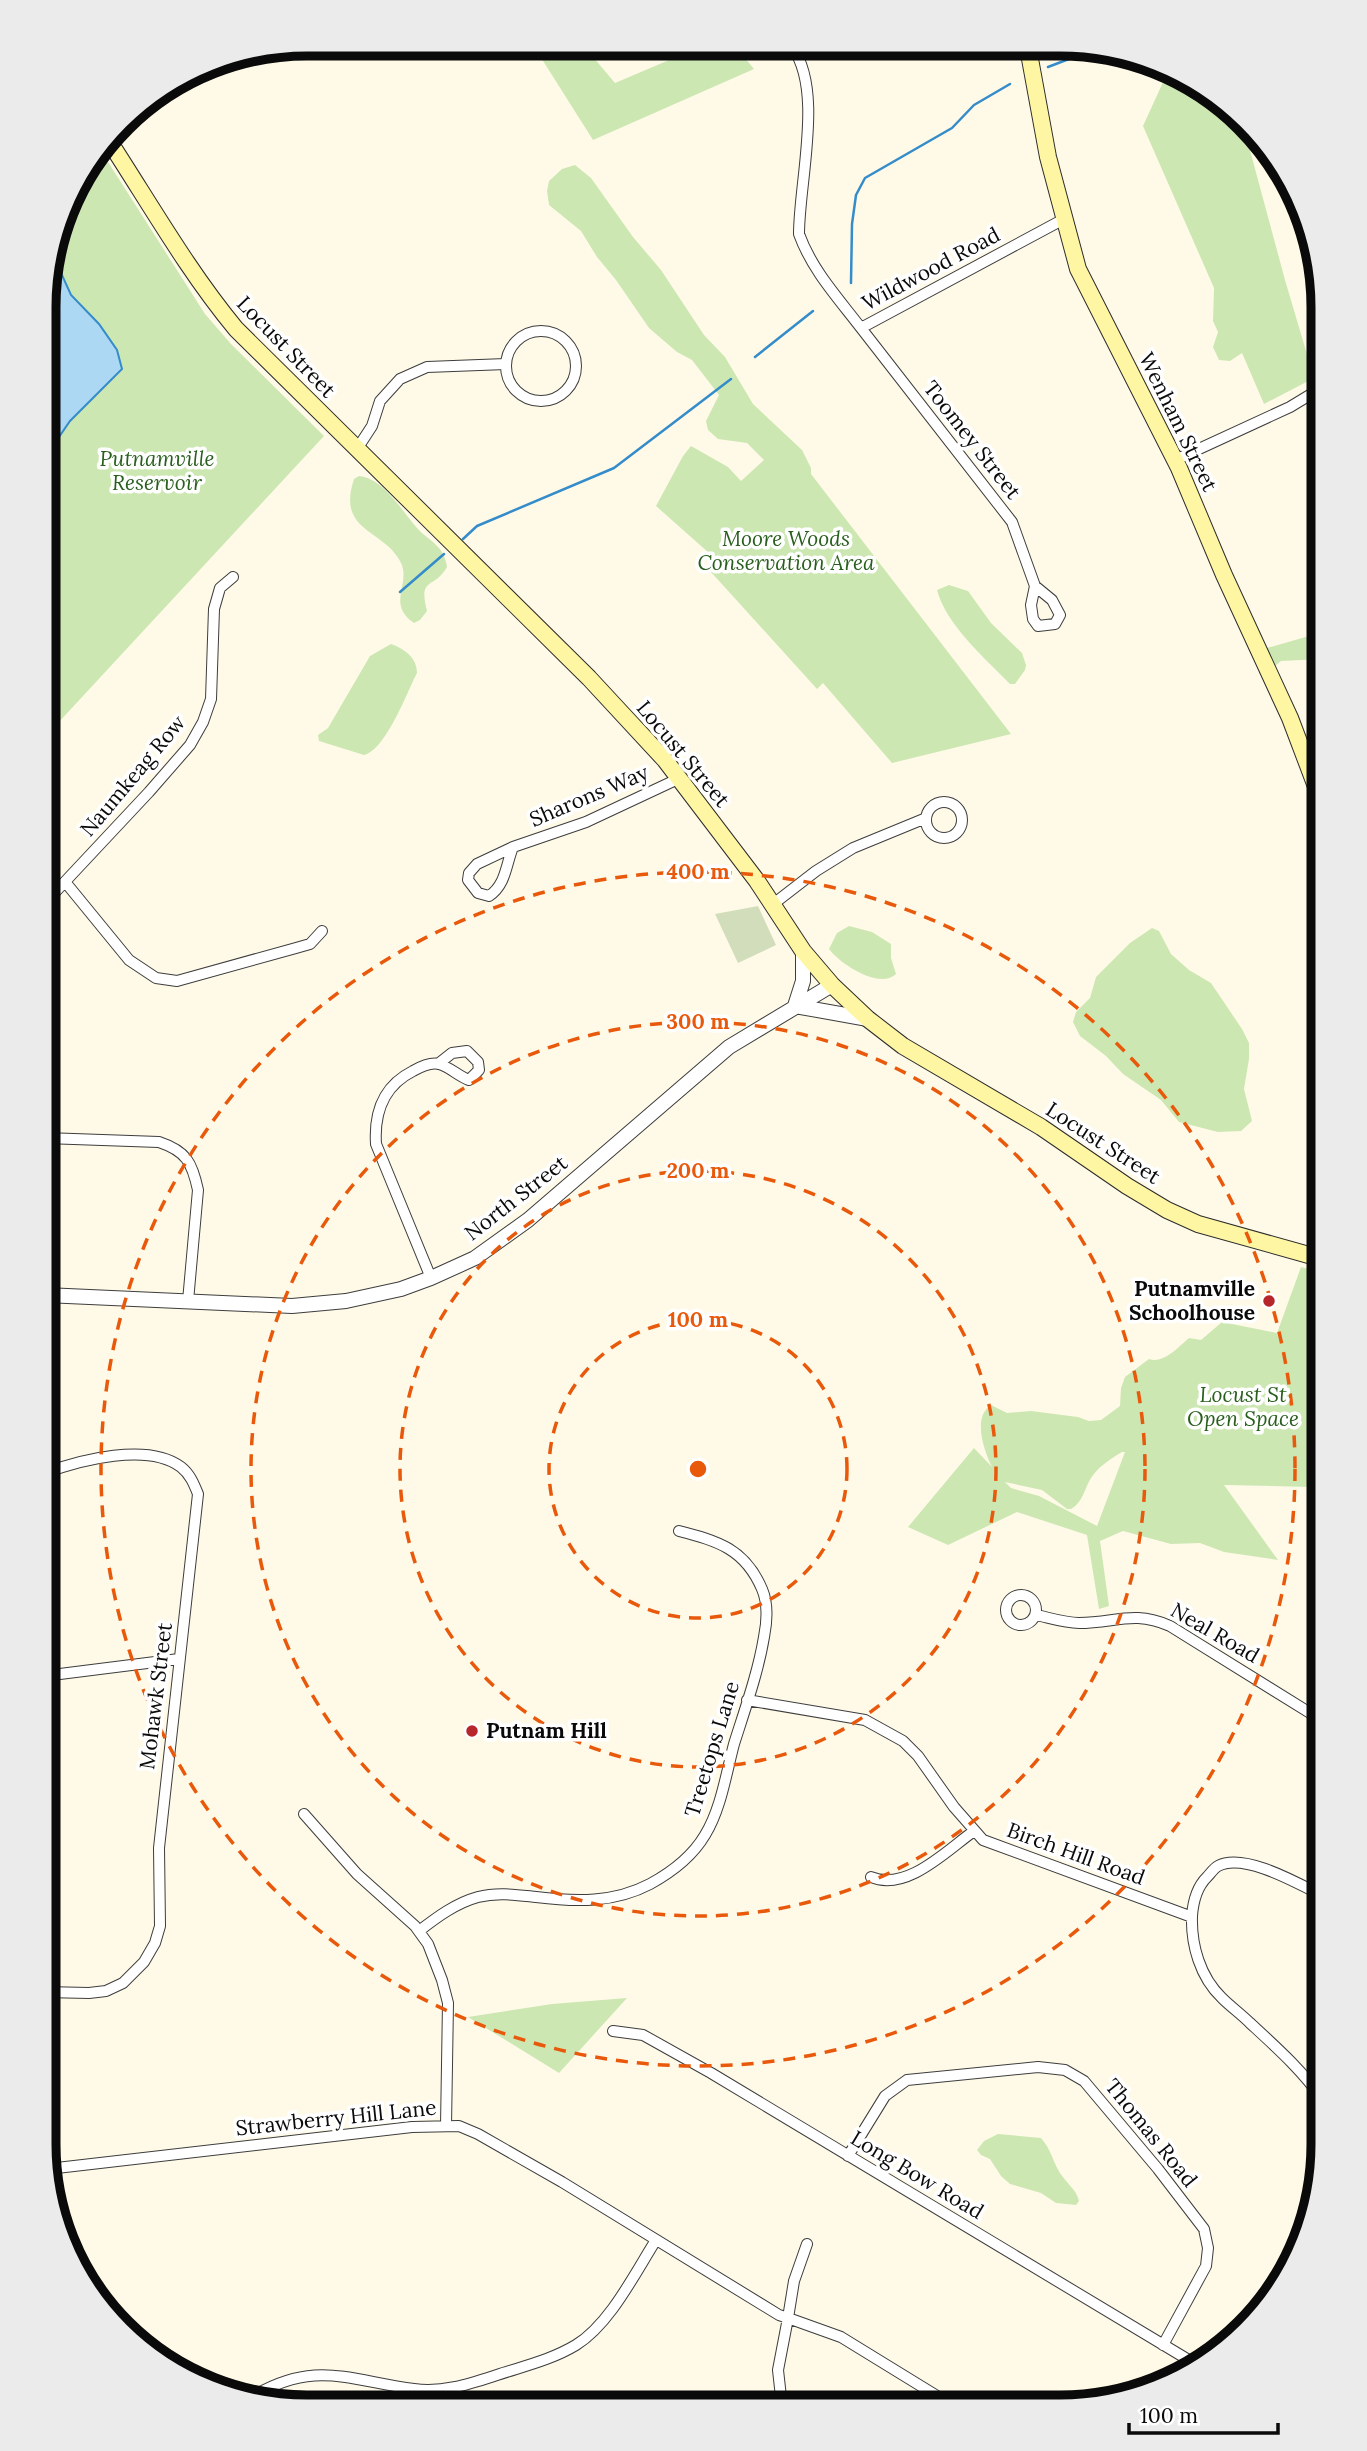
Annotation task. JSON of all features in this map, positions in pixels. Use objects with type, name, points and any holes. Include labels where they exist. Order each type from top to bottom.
[{"type":"main road","name":"Wenham Street","points":[[1029,56],[1048,157],[1078,269],[1175,460],[1290,718],[1311,773]]},
{"type":"main road","name":"Locust Street","points":[[113,148],[217,306],[252,346],[589,678],[680,778],[803,951],[832,985],[867,1018],[903,1046],[1041,1127],[1167,1210],[1198,1224],[1311,1256]]},
{"type":"street","name":"Wildwood Road","points":[[798,56],[802,63],[807,102],[799,234],[816,269],[861,328],[1065,219]]},
{"type":"street","name":"Toomey Street","points":[[861,328],[1012,522],[1035,586]]},
{"type":"street","points":[[536,331],[548,331],[568,344],[574,354],[576,366],[574,378],[562,394],[544,401],[524,397],[516,391],[510,383],[506,364],[515,342],[536,331]]},
{"type":"street","points":[[357,449],[372,426],[380,401],[400,379],[427,367],[506,364]]},
{"type":"street","points":[[1175,460],[1311,396]]},
{"type":"street","name":"Naumkeag Row","points":[[56,893],[182,754],[203,722],[211,699],[214,609],[220,588],[233,577]]},
{"type":"street","name":"Sharons Way","points":[[513,847],[505,875],[496,891],[489,895],[478,893],[467,880],[473,867],[513,847],[586,822],[680,778]]},
{"type":"street","points":[[772,905],[816,871],[853,848],[926,818]]},
{"type":"street","points":[[66,883],[129,960],[156,978],[177,981],[296,948],[310,944],[323,931]]},
{"type":"street","points":[[803,951],[803,981],[795,1006],[867,1018]]},
{"type":"street","name":"North Street","points":[[56,1296],[292,1306],[346,1301],[401,1289],[431,1278],[475,1258],[501,1240],[729,1047],[832,985]]},
{"type":"street","points":[[431,1278],[376,1144],[375,1128],[377,1112],[393,1084],[423,1066],[438,1064]]},
{"type":"street","points":[[56,1138],[159,1142],[177,1148],[182,1154],[195,1174],[198,1190],[188,1301]]},
{"type":"street","name":"Mohawk Street","points":[[56,1470],[114,1456],[151,1455],[169,1459],[183,1468],[198,1494],[159,1847],[160,1926],[155,1944],[136,1973],[123,1983],[106,1991],[56,1992]]},
{"type":"street","name":"Treetops Lane","points":[[419,1931],[444,1912],[480,1897],[501,1894],[586,1901],[612,1898],[638,1890],[671,1871],[692,1853],[707,1831],[764,1638],[766,1614],[762,1590],[739,1556],[714,1540],[679,1531]]},
{"type":"street","name":"Neal Road","points":[[1036,1615],[1076,1623],[1132,1616],[1154,1619],[1180,1632],[1311,1714]]},
{"type":"street","points":[[56,1674],[179,1659]]},
{"type":"street","name":"Birch Hill Road","points":[[747,1700],[865,1720],[903,1741],[918,1756],[954,1807],[983,1840],[1192,1917]]},
{"type":"street","points":[[304,1814],[357,1874],[398,1909],[428,1944],[442,1980],[447,2003],[446,2126]]},
{"type":"street","points":[[871,1877],[884,1880],[909,1875],[974,1831]]},
{"type":"street","points":[[1311,1891],[1255,1866],[1231,1862],[1218,1866],[1200,1883],[1192,1917],[1196,1954],[1207,1979],[1220,1997],[1311,2084]]},
{"type":"street","name":"Long Bow Road","points":[[613,2031],[643,2035],[711,2073],[1188,2359]]},
{"type":"street","name":"Thomas Road","points":[[848,2156],[885,2096],[907,2080],[1038,2067],[1065,2070],[1084,2081],[1204,2229],[1208,2248],[1206,2266],[1163,2345]]},
{"type":"street","name":"Strawberry Hill Lane","points":[[57,2168],[412,2127],[459,2126],[562,2182],[788,2318],[841,2337],[935,2395]]},
{"type":"street","points":[[264,2391],[282,2382],[320,2374],[347,2375],[413,2389],[433,2390],[464,2386],[542,2361],[578,2343],[601,2323],[656,2240]]},
{"type":"street","points":[[781,2395],[778,2370],[794,2281],[807,2244]]},
{"type":"green space","points":[[540,56],[592,56],[615,83],[678,56],[743,56],[754,69],[593,140]]},
{"type":"green space","points":[[1164,79],[1213,108],[1247,140],[1311,368],[1311,380],[1264,404],[1242,353],[1230,361],[1219,360],[1213,347],[1218,332],[1213,321],[1214,288],[1143,126]]},
{"type":"green space","name":"Putnamville Reservoir","points":[[105,158],[205,314],[231,344],[324,436],[56,725],[56,441],[70,421],[122,369],[99,324],[71,295],[59,269],[69,226],[82,196]]},
{"type":"green space","name":"Moore Woods Conservation Area","points":[[575,165],[591,178],[633,237],[661,270],[704,335],[725,357],[753,404],[802,450],[811,468],[811,474],[1011,734],[892,763],[823,683],[817,689],[710,571],[718,561],[656,506],[691,446],[728,467],[741,481],[764,460],[747,443],[718,439],[708,430],[706,421],[719,395],[692,360],[677,352],[649,328],[581,231],[549,205],[549,181],[562,169]]},
{"type":"green space","points":[[359,476],[368,478],[384,489],[417,528],[440,549],[445,559],[447,567],[424,593],[427,611],[414,623],[406,616],[400,601],[403,579],[401,563],[394,552],[357,520],[351,510],[350,497],[354,479]]},
{"type":"green space","points":[[949,585],[968,591],[991,623],[1022,653],[1025,670],[1015,684],[1010,684],[949,616],[937,590]]},
{"type":"green space","points":[[1311,635],[1311,660],[1281,661],[1275,666],[1267,648]]},
{"type":"green space","points":[[391,644],[409,655],[415,663],[417,673],[380,743],[364,755],[319,741],[318,735],[328,728],[370,656]]},
{"type":"green space","points":[[758,906],[776,945],[738,963],[715,914]]},
{"type":"green space","points":[[849,926],[872,932],[891,944],[891,958],[896,974],[889,978],[871,977],[851,968],[834,955],[829,949],[837,933]]},
{"type":"green space","points":[[1152,928],[1159,931],[1171,954],[1189,970],[1211,983],[1249,1043],[1244,1089],[1252,1121],[1241,1131],[1218,1132],[1179,1122],[1161,1100],[1123,1074],[1106,1056],[1080,1036],[1073,1022],[1076,1012],[1090,998],[1096,977],[1130,943]]},
{"type":"green space","name":"Locust St Open Space","points":[[1301,1267],[1311,1270],[1311,1487],[1224,1485],[1278,1560],[1224,1552],[1200,1543],[1171,1544],[1123,1531],[1100,1541],[1109,1606],[1099,1609],[1087,1535],[1017,1512],[948,1545],[908,1527],[974,1448],[992,1467],[981,1434],[982,1418],[991,1405],[1007,1413],[1031,1411],[1089,1421],[1101,1420],[1120,1406],[1125,1377],[1149,1359],[1165,1357],[1189,1338],[1201,1340],[1222,1322],[1277,1333]],"holes":[[[1125,1452],[1097,1526],[1039,1496],[1011,1488],[1005,1482],[1042,1490],[1067,1509],[1071,1509],[1079,1502],[1097,1471]]]},
{"type":"green space","points":[[627,1998],[559,2073],[468,2017],[552,2004]]},
{"type":"green space","points":[[998,2134],[1041,2138],[1060,2173],[1076,2193],[1079,2201],[1076,2205],[1056,2203],[1041,2193],[1010,2184],[1001,2176],[990,2159],[977,2150],[984,2141]]},
{"type":"water","name":"Putnamville Reservoir","points":[[59,269],[71,295],[99,324],[117,350],[122,369],[70,421],[56,441],[56,307]]},
{"type":"waterway","points":[[1048,67],[1074,57]]},
{"type":"waterway","points":[[851,283],[852,224],[856,195],[865,178],[952,128],[974,105],[1010,84]]},
{"type":"waterway","points":[[755,357],[813,311]]},
{"type":"waterway","points":[[463,539],[477,526],[614,468],[731,379]]},
{"type":"waterway","points":[[400,592],[444,554]]},
{"type":"place","name":"Putnamville Schoolhouse","points":[[1269,1301]]},
{"type":"place","name":"Putnam Hill","points":[[472,1731]]}]
